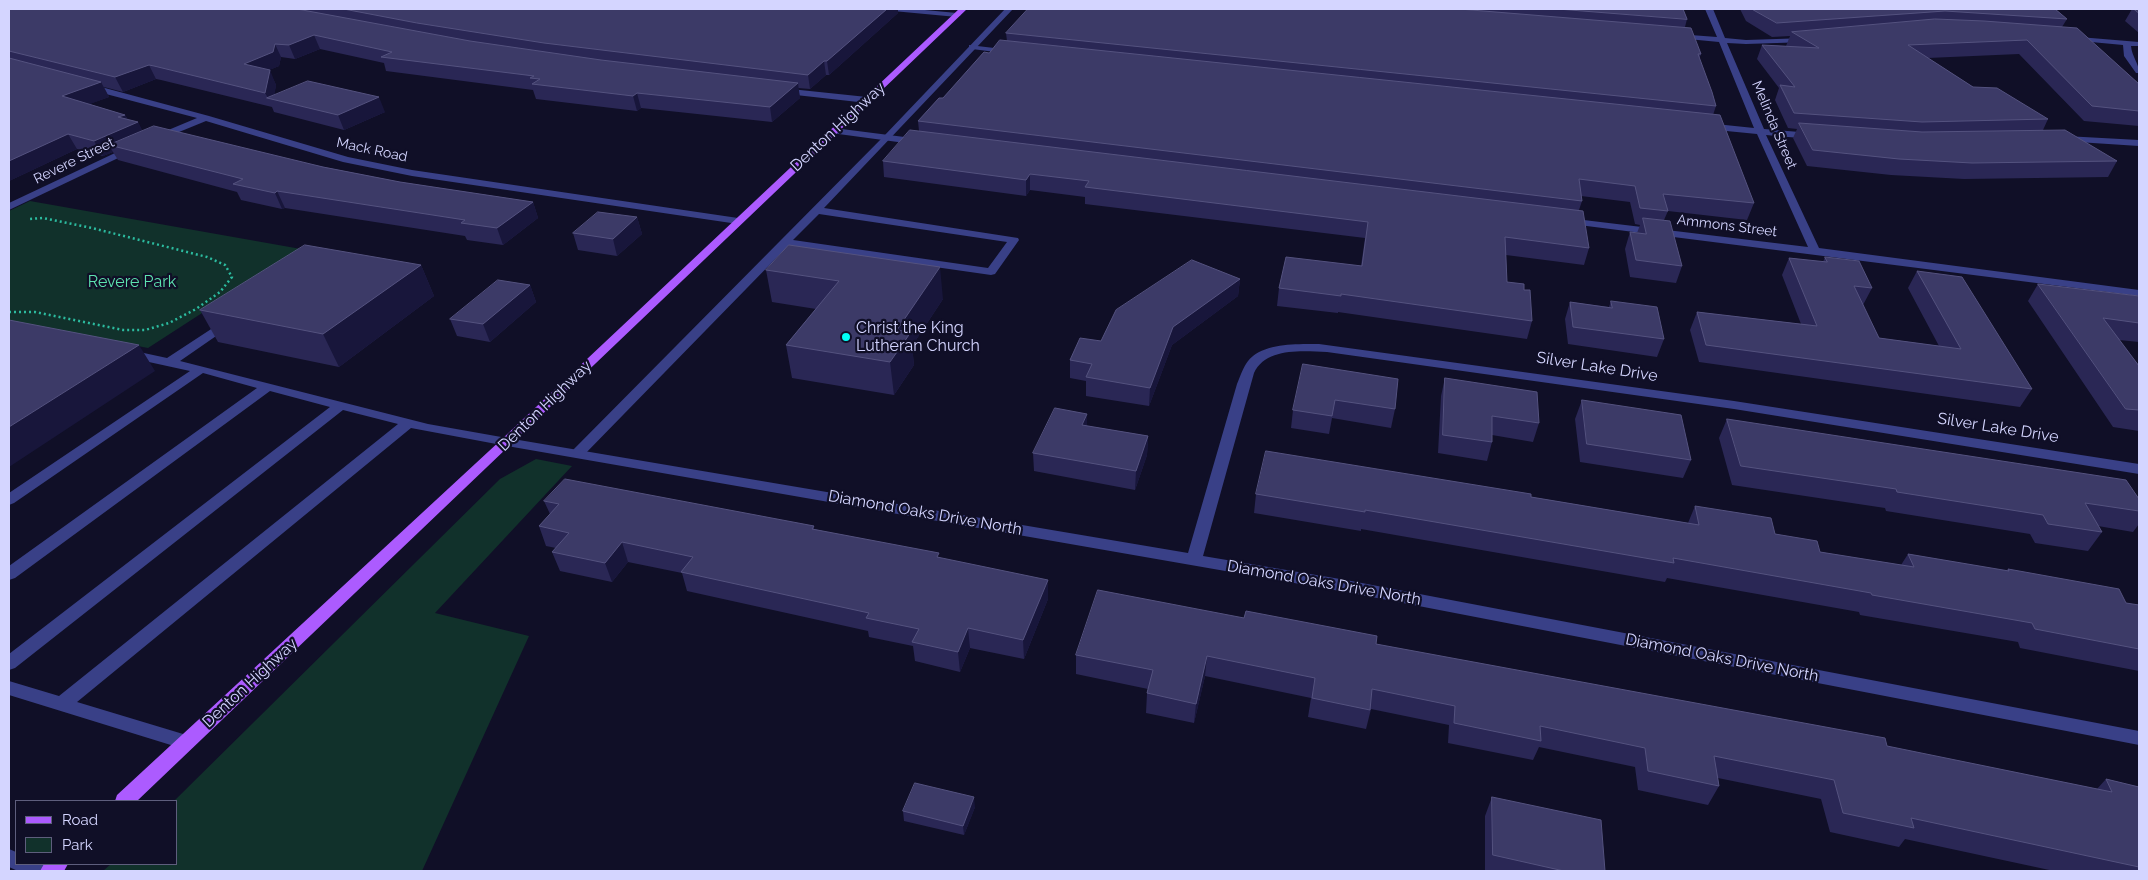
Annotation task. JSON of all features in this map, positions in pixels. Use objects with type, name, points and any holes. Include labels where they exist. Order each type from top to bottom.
[{"type":"main road","name":"Denton Highway","points":[[125,800],[507,442],[960,12]]},
{"type":"street","points":[[893,9],[960,12]]},
{"type":"street","points":[[577,454],[887,138],[1009,9]]},
{"type":"street","name":"Melinda Street","points":[[1708,9],[1723,40],[1760,131],[1815,251]]},
{"type":"street","points":[[1663,35],[1772,42],[1815,40]]},
{"type":"street","points":[[2058,37],[2139,44]]},
{"type":"street","points":[[2127,43],[2128,56],[2139,71]]},
{"type":"street","points":[[972,47],[1021,53]]},
{"type":"street","name":"Mack Road","points":[[82,85],[206,118],[346,160],[393,170],[738,222]]},
{"type":"street","points":[[775,90],[867,100]]},
{"type":"street","name":"Revere Street","points":[[9,207],[143,144],[206,118]]},
{"type":"street","points":[[1701,125],[1819,137]]},
{"type":"street","points":[[834,131],[927,143]]},
{"type":"street","points":[[2054,139],[2139,143]]},
{"type":"street","points":[[785,242],[991,272],[1014,240],[816,210]]},
{"type":"street","name":"Ammons Street","points":[[1559,221],[1815,251],[2139,293]]},
{"type":"street","points":[[170,362],[241,313]]},
{"type":"street","name":"Silver Lake Drive","points":[[1194,559],[1243,384],[1253,364],[1260,357],[1308,347],[1499,370],[1878,426],[2139,469]]},
{"type":"street","name":"Diamond Oaks Drive North","points":[[122,352],[201,369],[408,422],[507,442],[1194,559],[2139,738]]},
{"type":"street","points":[[9,500],[201,369]]},
{"type":"street","points":[[9,574],[268,386]]},
{"type":"street","points":[[9,663],[341,405]]},
{"type":"street","points":[[62,704],[408,422]]},
{"type":"street","points":[[9,688],[187,742]]},
{"type":"street","points":[[26,865],[41,871]]},
{"type":"path","points":[[9,312],[30,310],[46,312],[114,330],[134,332],[161,328],[182,319],[224,291],[232,277],[225,265],[207,258],[43,218],[27,220]]},
{"type":"green space","name":"Revere Park","points":[[30,201],[301,249],[148,348],[9,321],[9,211]]},
{"type":"green space","points":[[536,459],[572,466],[435,613],[529,636],[422,871],[103,871],[110,865],[178,865],[178,800],[175,800],[500,479]]},
{"type":"building","points":[[9,9],[297,9],[470,41],[601,60],[798,83],[770,107],[637,93],[633,96],[532,84],[540,79],[530,78],[534,76],[381,57],[392,52],[314,35],[289,45],[275,44],[273,52],[244,64],[270,70],[265,93],[149,65],[115,77],[9,51]]},
{"type":"building","points":[[344,9],[887,9],[808,75],[544,43],[417,23]]},
{"type":"building","points":[[1028,9],[1459,9],[1691,28],[1701,54],[1698,54],[1716,106],[1006,33]]},
{"type":"building","points":[[1558,9],[1683,9],[1687,19]]},
{"type":"building","points":[[1752,9],[2055,9],[2067,19],[1945,11],[1777,23]]},
{"type":"building","points":[[1935,19],[2077,28],[2139,84],[2139,111],[2092,106],[2027,40],[1908,45],[1973,87],[1997,88],[2048,119],[1922,122],[1794,113],[1780,85],[1795,87],[1762,45],[1819,48],[1792,32]]},
{"type":"building","points":[[1000,40],[1720,115],[1754,203],[1663,194],[1668,211],[1640,208],[1635,186],[1579,179],[1582,201],[918,121],[939,98],[943,98],[984,52],[989,53]]},
{"type":"building","points":[[9,58],[101,82],[62,96],[125,115],[118,117],[138,122],[94,141],[68,134],[9,161]]},
{"type":"building","points":[[308,81],[379,97],[338,115],[267,98]]},
{"type":"building","points":[[1799,123],[1922,132],[2065,130],[2117,161],[1972,163],[1899,159],[1813,150]]},
{"type":"building","points":[[154,126],[323,167],[400,182],[533,202],[497,228],[461,223],[465,220],[277,191],[275,193],[233,184],[243,179],[109,145]]},
{"type":"building","points":[[910,130],[1583,211],[1589,248],[1505,237],[1507,282],[1524,284],[1524,290],[1530,290],[1532,321],[1341,294],[1341,296],[1279,288],[1286,257],[1362,266],[1368,222],[1085,187],[1089,181],[1030,174],[1026,180],[883,161]]},
{"type":"building","points":[[598,212],[637,217],[613,239],[573,233]]},
{"type":"building","points":[[1643,218],[1670,221],[1682,266],[1636,260],[1630,232],[1646,234]]},
{"type":"building","points":[[305,245],[421,265],[323,334],[200,310]]},
{"type":"building","points":[[789,245],[940,267],[897,330],[911,332],[890,362],[786,345],[839,281],[766,270]]},
{"type":"building","points":[[1825,257],[1859,261],[1872,288],[1854,286],[1879,338],[1961,349],[1917,271],[1962,277],[2032,389],[1706,345],[1697,312],[1817,326],[1789,258],[1827,262]]},
{"type":"building","points":[[1192,260],[1240,279],[1173,327],[1150,388],[1086,377],[1092,364],[1070,360],[1080,338],[1101,341],[1116,310]]},
{"type":"building","points":[[498,280],[530,285],[483,324],[450,319]]},
{"type":"building","points":[[2038,284],[2139,296],[2139,323],[2103,318],[2139,366],[2139,410],[2126,409]]},
{"type":"building","points":[[1611,301],[1657,307],[1664,339],[1573,327],[1570,302],[1612,308]]},
{"type":"building","points":[[9,320],[139,345],[9,427]]},
{"type":"building","points":[[1303,364],[1398,379],[1395,409],[1335,400],[1332,416],[1293,410]]},
{"type":"building","points":[[1445,378],[1537,392],[1539,423],[1492,416],[1492,442],[1443,435]]},
{"type":"building","points":[[1582,400],[1681,415],[1691,460],[1587,444]]},
{"type":"building","points":[[1055,408],[1087,414],[1082,425],[1148,436],[1136,471],[1033,453]]},
{"type":"building","points":[[1727,419],[2126,480],[2139,499],[2139,511],[2085,503],[2102,532],[2048,524],[2043,515],[1897,492],[1896,489],[1741,466]]},
{"type":"building","points":[[1266,451],[1531,494],[1531,497],[1699,525],[1695,506],[1771,518],[1775,534],[1817,541],[1820,552],[1914,567],[1908,554],[2009,571],[2008,569],[2119,589],[2126,603],[2139,605],[2139,649],[2035,629],[2032,623],[1673,558],[1674,563],[1365,510],[1365,512],[1256,494]]},
{"type":"building","points":[[565,479],[814,526],[812,529],[939,553],[937,557],[1048,580],[1023,640],[968,628],[958,652],[912,642],[919,629],[866,618],[869,613],[681,572],[693,557],[622,542],[605,563],[552,552],[569,533],[539,526],[559,504],[544,501]]},
{"type":"building","points":[[1098,590],[1244,618],[1246,611],[1377,636],[1376,644],[1885,738],[1887,746],[2112,792],[2106,779],[2139,787],[2139,867],[1911,818],[1914,828],[1843,813],[1834,780],[1714,756],[1719,786],[1648,771],[1645,748],[1540,726],[1541,741],[1454,723],[1455,706],[1372,689],[1370,710],[1312,698],[1315,678],[1207,656],[1196,704],[1147,693],[1153,670],[1076,655]]},
{"type":"building","points":[[915,783],[974,797],[963,826],[903,811]]},
{"type":"building","points":[[1492,797],[1601,820],[1605,871],[1564,871],[1493,855]]},
{"type":"place","name":"Christ the King Lutheran Church","points":[[846,337]]}]
